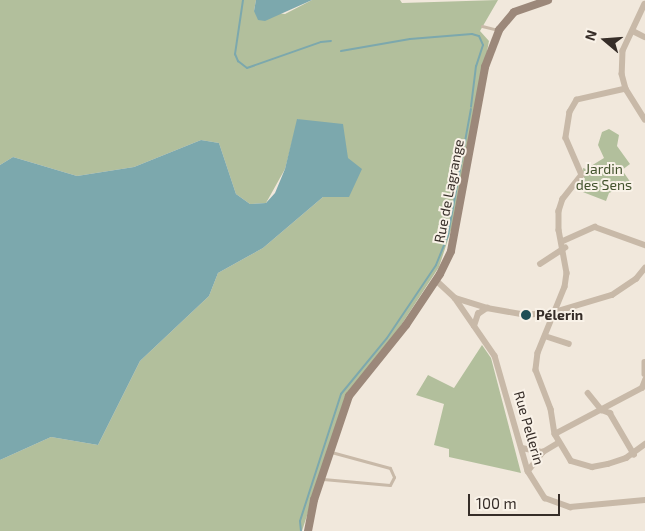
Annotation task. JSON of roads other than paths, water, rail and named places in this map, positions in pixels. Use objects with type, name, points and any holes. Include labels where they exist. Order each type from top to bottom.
[{"type":"street","name":"Rue de Lagrange","points":[[308,531],[322,479],[349,396],[401,332],[436,280],[454,238],[485,67],[499,30],[514,12],[548,0]]},
{"type":"street","points":[[645,4],[624,51],[622,74],[626,89],[645,119]]},
{"type":"street","points":[[633,31],[645,37]]},
{"type":"street","points":[[626,89],[577,100],[570,112],[566,138],[582,176],[561,205],[558,221],[565,248],[565,287],[538,353],[536,370],[551,409],[558,443],[571,461],[580,465],[608,464],[634,454],[645,444]]},
{"type":"street","points":[[562,241],[596,227],[645,245]]},
{"type":"street","points":[[540,264],[565,248]]},
{"type":"street","points":[[455,298],[487,308],[526,315],[555,312],[612,295],[636,279],[645,268]]},
{"type":"street","name":"Rue Pellerin","points":[[436,280],[455,298],[495,356],[528,471],[545,498],[570,507],[645,500]]},
{"type":"street","points":[[474,326],[478,314],[487,308]]},
{"type":"street","points":[[545,336],[569,344]]},
{"type":"street","points":[[645,362],[645,374]]},
{"type":"street","points":[[555,434],[642,388],[645,380]]},
{"type":"street","points":[[588,393],[602,410],[610,413],[634,454]]},
{"type":"street","points":[[528,471],[543,452],[558,443]]},
{"type":"street","points":[[522,448],[543,452]]},
{"type":"lane","points":[[482,26],[499,30]]},
{"type":"lane","points":[[322,479],[390,485],[392,482],[390,468],[331,452]]},
{"type":"water","points":[[256,0],[312,0],[265,21],[258,20],[254,11]]},
{"type":"water","points":[[297,119],[343,124],[348,158],[362,169],[349,197],[323,197],[263,248],[218,273],[209,296],[140,361],[98,445],[51,437],[0,460],[0,165],[13,157],[77,176],[134,167],[201,140],[219,143],[236,194],[250,204],[266,203],[275,193],[285,169]]},
{"type":"waterway","points":[[243,0],[235,54],[238,61],[247,68],[321,42],[331,41]]},
{"type":"waterway","points":[[341,51],[410,39],[472,34],[479,36],[483,45],[476,66],[471,107]]},
{"type":"waterway","points":[[301,531],[300,521],[341,394],[387,338],[436,265],[448,235],[471,109]]},
{"type":"place","name":"Pélerin","points":[[526,315]]},
{"type":"park label","name":"Jardin des Sens","points":[[604,177]]}]
